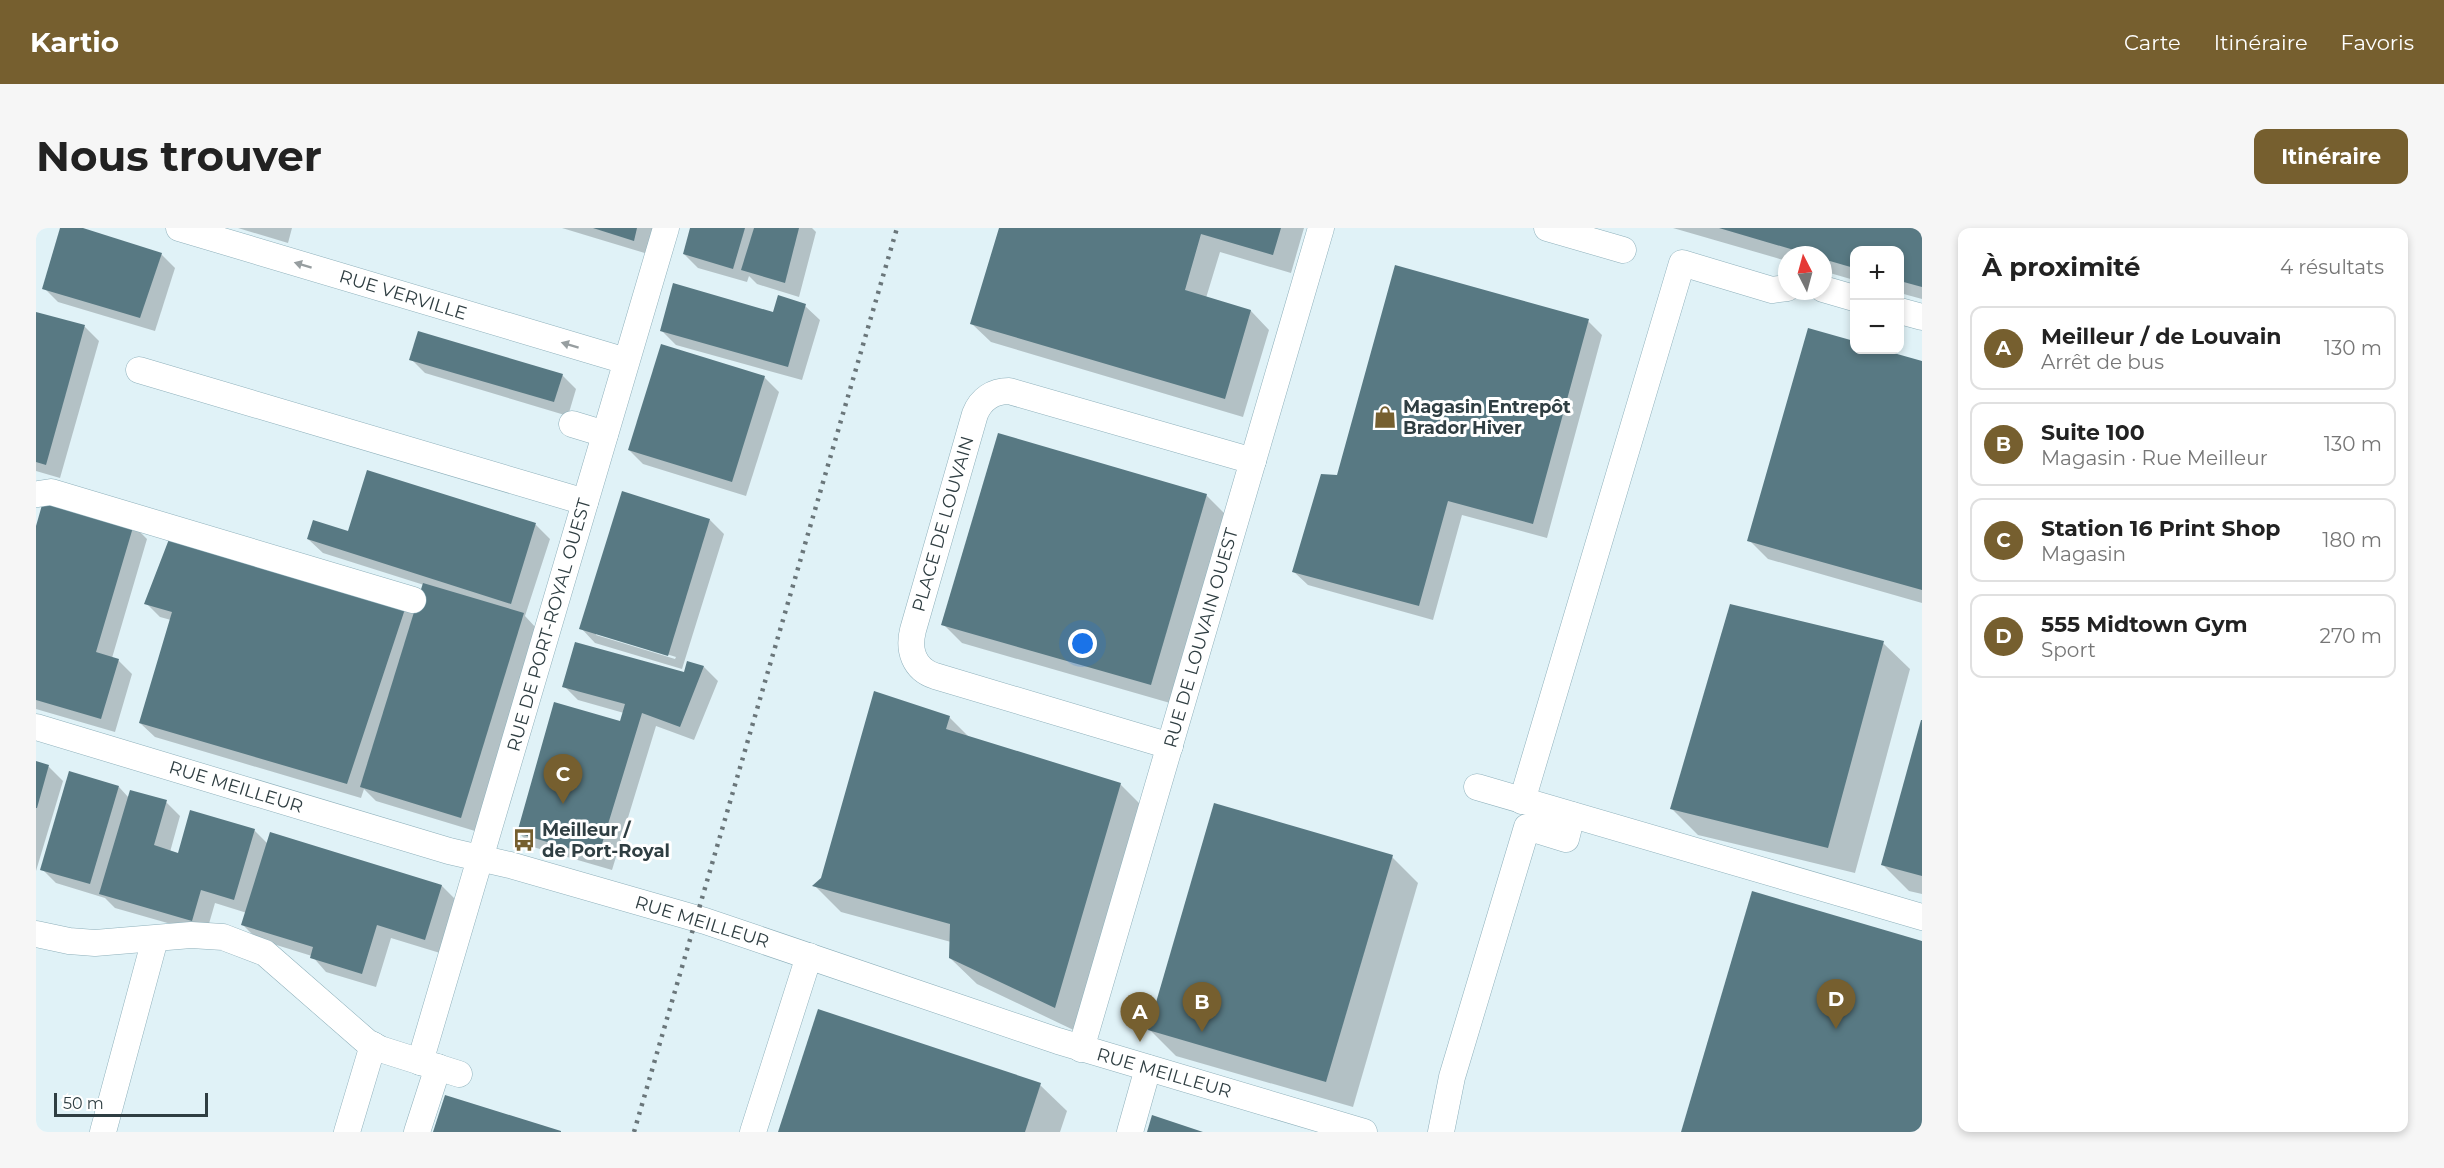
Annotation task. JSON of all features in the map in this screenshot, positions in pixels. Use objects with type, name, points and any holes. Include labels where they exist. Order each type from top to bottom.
[{"type":"street","name":"RUE VERVILLE","points":[[179,228],[627,361]]},
{"type":"street","name":"RUE DE PORT-ROYAL OUEST","points":[[417,1132],[439,1067],[432,1021],[666,228]]},
{"type":"street","name":"RUE DE LOUVAIN OUEST","points":[[1082,1049],[1321,228]]},
{"type":"street","points":[[1548,228],[1623,250]]},
{"type":"street","points":[[1522,801],[1682,263],[1772,290],[1778,289]]},
{"type":"street","points":[[1832,292],[1850,297]]},
{"type":"street","points":[[1904,312],[1922,317]]},
{"type":"street","points":[[139,370],[585,502]]},
{"type":"street","name":"PLACE DE LOUVAIN","points":[[1170,746],[935,676],[924,671],[916,662],[910,645],[913,630],[974,419],[985,399],[996,393],[1009,391],[1253,461]]},
{"type":"street","points":[[572,424],[605,434]]},
{"type":"street","points":[[37,496],[51,492],[413,600]]},
{"type":"street","name":"RUE MEILLEUR","points":[[36,727],[480,858],[705,921],[1082,1049],[1364,1132]]},
{"type":"street","points":[[1477,787],[1915,911]]},
{"type":"street","points":[[1441,1132],[1452,1077],[1527,827],[1566,839],[1572,815]]},
{"type":"street","points":[[36,934],[69,941],[95,943],[206,935],[223,937],[264,953],[347,1027],[373,1045],[439,1067]]},
{"type":"street","points":[[103,1132],[155,939]]},
{"type":"street","points":[[753,1132],[809,956]]},
{"type":"street","points":[[347,1132],[373,1045]]},
{"type":"street","points":[[1130,1132],[1148,1068]]},
{"type":"shaded area","points":[[36,228],[1922,228],[1922,1132],[36,1132]]},
{"type":"building","points":[[60,228],[83,228],[162,253],[140,318],[42,289]]},
{"type":"building","points":[[593,228],[637,228],[634,241]]},
{"type":"building","points":[[690,228],[745,228],[733,269],[683,254]]},
{"type":"building","points":[[754,228],[799,228],[785,283],[741,270]]},
{"type":"building","points":[[999,228],[1281,228],[1273,255],[1201,234],[1185,290],[1251,310],[1225,399],[970,324]]},
{"type":"building","points":[[1719,228],[1922,228],[1922,287],[1904,282],[1904,246],[1850,246],[1850,267],[1832,262],[1832,246],[1780,246]]},
{"type":"building","points":[[1395,265],[1589,319],[1533,524],[1448,501],[1419,606],[1292,572],[1321,474],[1337,475]]},
{"type":"building","points":[[673,283],[773,312],[778,295],[806,304],[788,367],[660,331]]},
{"type":"building","points":[[36,312],[85,325],[46,465],[36,462]]},
{"type":"building","points":[[1808,328],[1850,340],[1850,354],[1897,354],[1922,361],[1922,590],[1747,541]]},
{"type":"building","points":[[418,331],[563,374],[554,402],[409,360]]},
{"type":"building","points":[[661,344],[765,376],[732,482],[628,450]]},
{"type":"building","points":[[998,433],[1207,494],[1151,685],[941,625]]},
{"type":"building","points":[[367,470],[536,523],[511,604],[307,539],[313,520],[348,531]]},
{"type":"building","points":[[622,491],[710,519],[668,656],[579,629]]},
{"type":"building","points":[[44,498],[134,524],[96,652],[119,659],[101,719],[36,700],[36,526]]},
{"type":"building","points":[[171,534],[407,603],[347,784],[139,723],[172,612],[144,604]]},
{"type":"building","points":[[423,583],[524,613],[461,818],[360,787]]},
{"type":"building","points":[[1730,604],[1884,641],[1828,848],[1670,809]]},
{"type":"building","points":[[575,642],[684,672],[687,661],[704,666],[680,727],[642,713],[598,857],[517,833],[554,702],[620,721],[625,704],[562,687]]},
{"type":"building","points":[[874,691],[950,716],[946,729],[1121,783],[1055,1008],[949,958],[950,924],[812,886],[821,878]]},
{"type":"building","points":[[1922,720],[1922,876],[1881,865]]},
{"type":"building","points":[[36,761],[49,765],[37,808],[36,808]]},
{"type":"building","points":[[69,771],[119,786],[90,884],[40,870]]},
{"type":"building","points":[[130,790],[167,800],[154,845],[178,853],[190,810],[255,829],[234,900],[201,890],[192,921],[99,894]]},
{"type":"building","points":[[1214,803],[1393,855],[1326,1082],[1148,1030]]},
{"type":"building","points":[[270,832],[442,885],[425,940],[377,925],[362,974],[310,958],[313,947],[241,925]]},
{"type":"building","points":[[1752,891],[1922,941],[1922,1132],[1681,1132]]},
{"type":"building","points":[[818,1009],[1041,1083],[1025,1132],[778,1132]]},
{"type":"building","points":[[445,1095],[561,1131],[561,1132],[433,1132]]},
{"type":"building","points":[[1152,1115],[1203,1132],[1147,1132]]},
{"type":"railway","points":[[634,1132],[897,228]]},
{"type":"place","name":"Magasin Entrepôt Brador Hiver","points":[[1385,417]]},
{"type":"place","name":"Station 16 Print Shop","points":[[563,804]]},
{"type":"place","name":"Meilleur / de Port-Royal","points":[[524,840]]},
{"type":"place","name":"555 Midtown Gym","points":[[1836,1029]]},
{"type":"place","name":"Suite 100","points":[[1202,1032]]},
{"type":"place","name":"Meilleur / de Louvain","points":[[1140,1042]]}]
